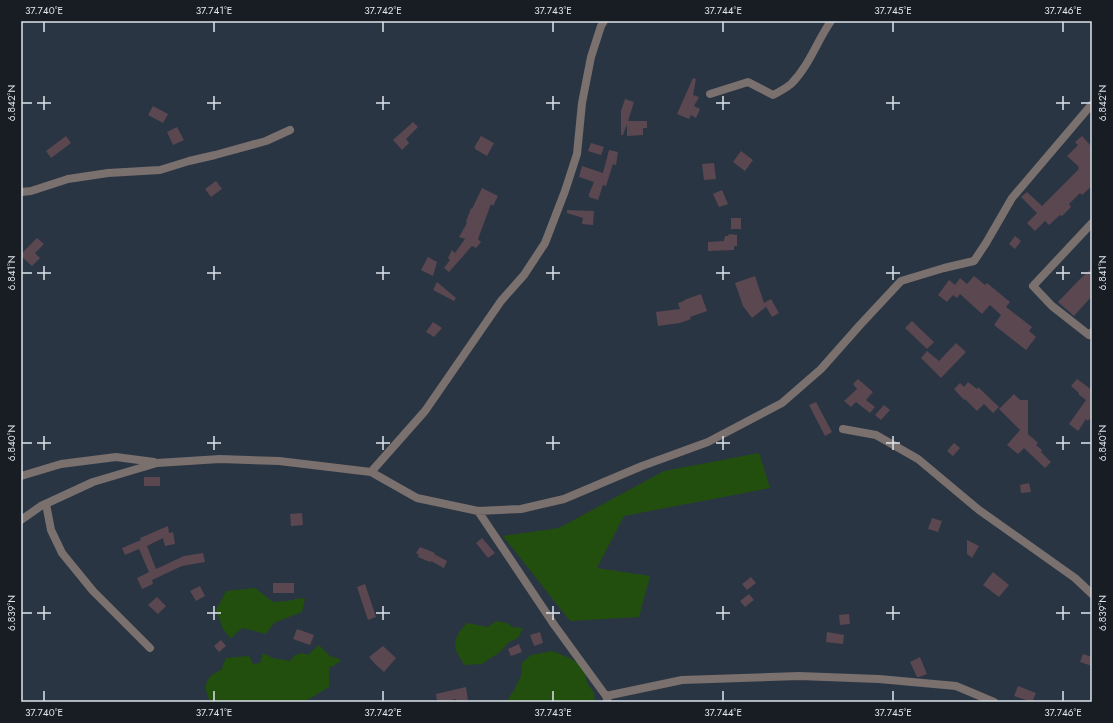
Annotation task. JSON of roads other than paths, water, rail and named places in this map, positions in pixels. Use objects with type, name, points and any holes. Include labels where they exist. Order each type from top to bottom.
[{"type":"street","points":[[371,472],[425,411],[501,301],[524,275],[545,243],[565,191],[577,154],[582,103],[591,57],[604,21]]},
{"type":"street","points":[[710,94],[748,82],[773,95],[790,85],[802,71],[832,21]]},
{"type":"street","points":[[21,476],[61,464],[116,457],[157,463],[220,459],[279,461],[371,472],[418,498],[478,511],[521,509],[564,499],[642,466],[708,442],[782,403],[821,369],[901,281],[974,261],[1012,198],[1092,104]]},
{"type":"street","points":[[21,192],[31,191],[68,179],[108,173],[160,170],[266,141],[290,130]]},
{"type":"street","points":[[1092,223],[1033,286],[1052,306],[1089,335],[1092,332]]},
{"type":"street","points":[[843,429],[876,435],[918,459],[979,510],[1075,578],[1092,594]]},
{"type":"street","points":[[21,520],[40,506],[93,482],[157,463]]},
{"type":"street","points":[[46,504],[51,530],[62,553],[93,591],[150,648]]},
{"type":"street","points":[[478,511],[607,699],[682,680],[799,676],[879,679],[956,686],[994,702]]}]
